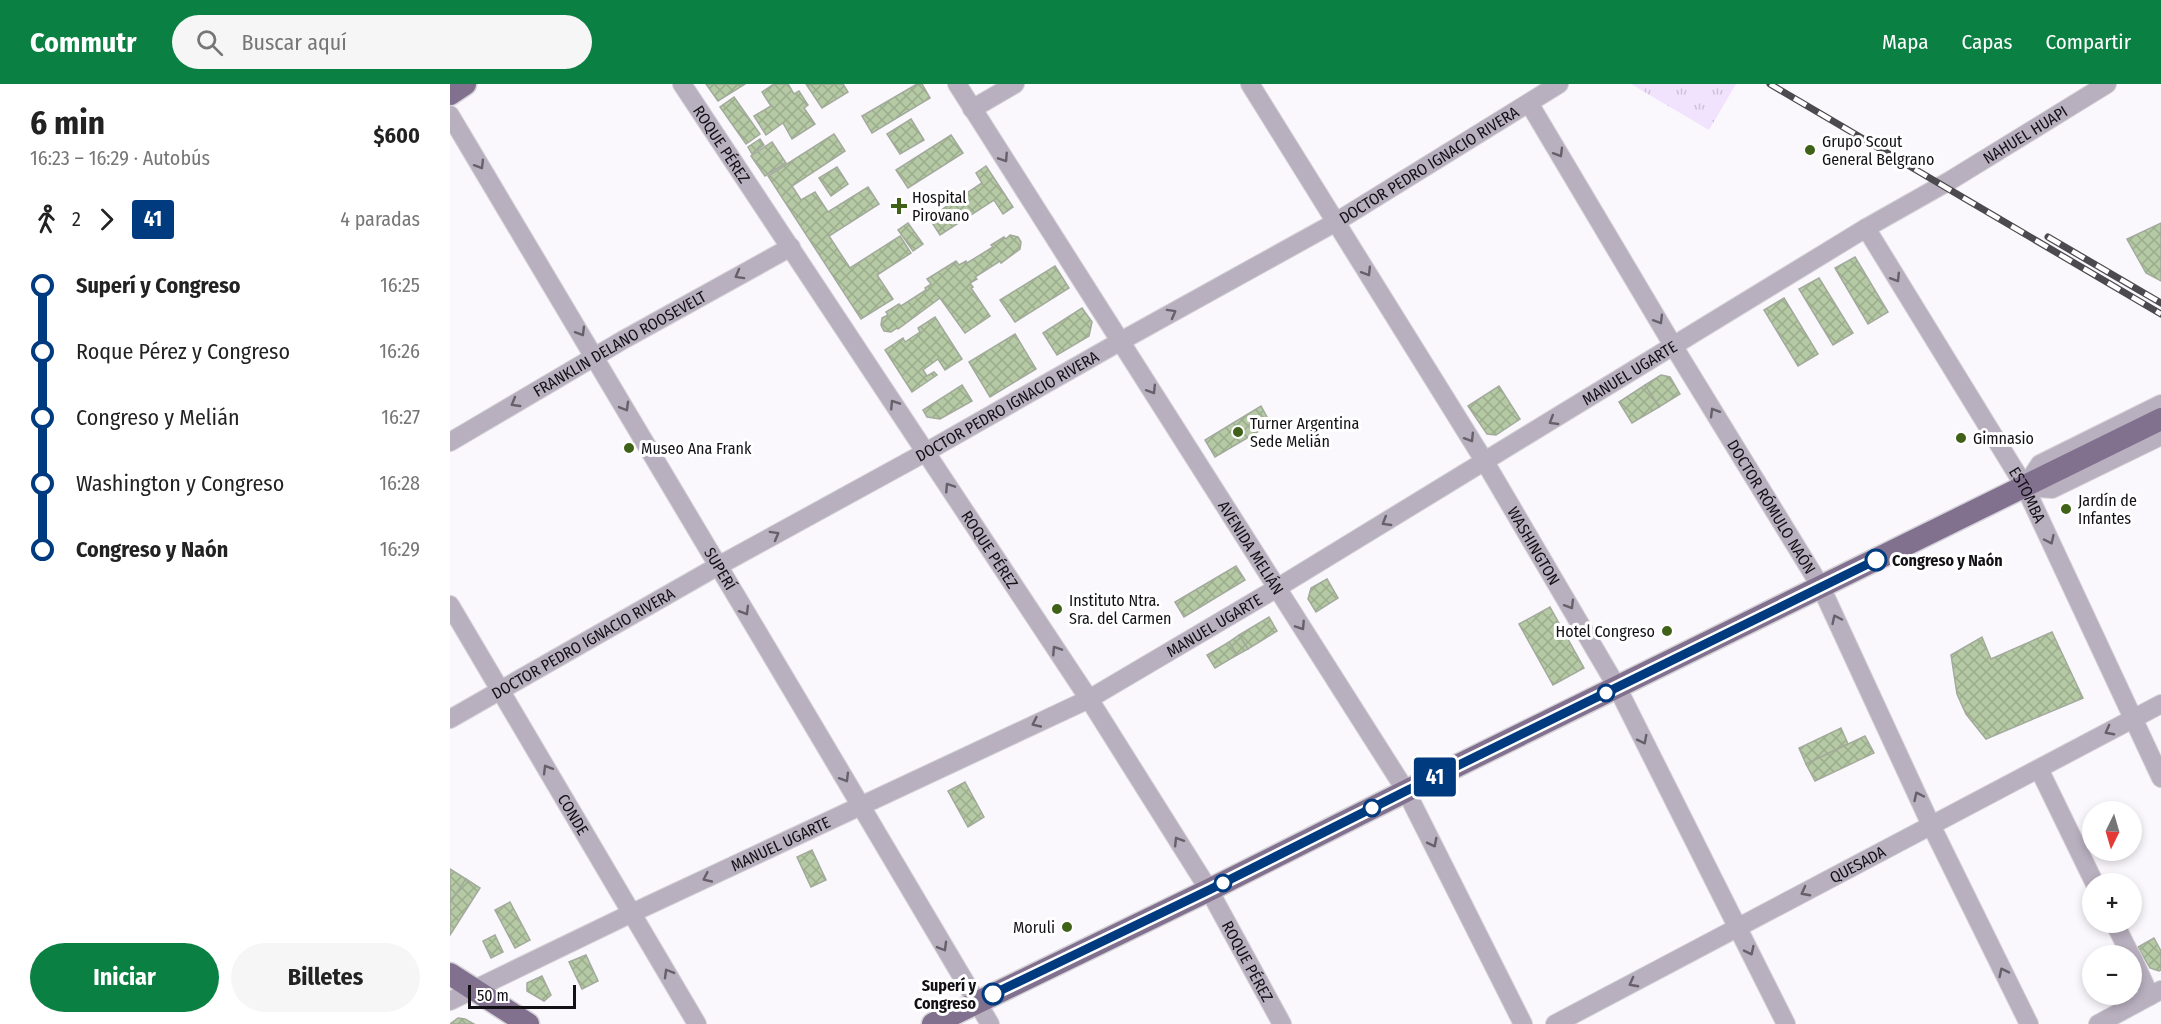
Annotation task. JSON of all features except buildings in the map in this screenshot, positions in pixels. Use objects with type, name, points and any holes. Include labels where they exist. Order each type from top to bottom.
[{"type":"main road","points":[[450,94],[465,84]]},
{"type":"main road","points":[[933,1024],[2161,419]]},
{"type":"main road","points":[[450,974],[528,1024]]},
{"type":"street","name":"ROQUE PÉREZ","points":[[682,84],[1089,699],[1209,890],[1282,1024]]},
{"type":"street","name":"AVENIDA MELIÁN","points":[[957,84],[1406,791],[1523,1024]]},
{"type":"street","points":[[972,109],[1015,84]]},
{"type":"street","name":"WASHINGTON","points":[[1250,84],[1485,462],[1617,687],[1786,1024]]},
{"type":"street","name":"DOCTOR PEDRO IGNACIO RIVERA","points":[[450,719],[1336,222],[1559,84]]},
{"type":"street","name":"NAHUEL HUAPI","points":[[1942,184],[2107,84]]},
{"type":"street","name":"DOCTOR RÓMULO NAÓN","points":[[1529,103],[1674,347],[1821,587],[1930,825],[2029,1024]]},
{"type":"street","name":"SUPERÍ","points":[[450,115],[596,356],[718,567],[990,1024]]},
{"type":"street","name":"MANUEL UGARTE","points":[[450,1001],[473,988],[1089,699],[1277,588],[1866,228],[1942,184]]},
{"type":"street","name":"ESTOMBA","points":[[1866,228],[2025,487],[2161,778]]},
{"type":"street","name":"FRANKLIN DELANO ROOSEVELT","points":[[450,442],[596,356],[791,247]]},
{"type":"street","points":[[2161,404],[2040,464],[2025,487],[2052,489],[2161,436]]},
{"type":"street","name":"CONDE","points":[[450,605],[697,1024]]},
{"type":"street","name":"QUESADA","points":[[1555,1024],[2161,704]]},
{"type":"street","points":[[2039,768],[2090,873]]},
{"type":"street","points":[[2098,1024],[2156,993],[2142,972]]},
{"type":"green space","points":[[1631,84],[1736,84],[1709,130]]},
{"type":"railway","points":[[1770,84],[2161,314]]},
{"type":"railway","points":[[2048,237],[2161,303]]},
{"type":"bus line","name":"41","points":[[993,994],[1209,890],[1876,560]]},
{"type":"place","name":"Grupo Scout General Belgrano","points":[[1810,150]]},
{"type":"place","name":"Hospital Pirovano","points":[[899,206]]},
{"type":"place","name":"Turner Argentina Sede Melián","points":[[1238,432]]},
{"type":"place","name":"Gimnasio","points":[[1961,438]]},
{"type":"place","name":"Museo Ana Frank","points":[[629,448]]},
{"type":"place","name":"Jardín de Infantes","points":[[2066,509]]},
{"type":"place","name":"Congreso y Naón","points":[[1876,560]]},
{"type":"place","name":"Instituto Ntra. Sra. del Carmen","points":[[1057,609]]},
{"type":"place","name":"Hotel Congreso","points":[[1667,631]]},
{"type":"place","name":"Moruli","points":[[1067,927]]},
{"type":"place","name":"Superí y Congreso","points":[[993,994]]}]
